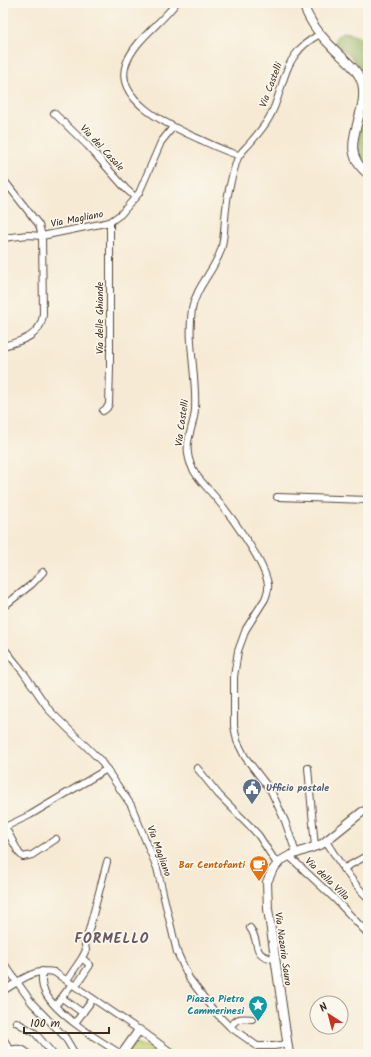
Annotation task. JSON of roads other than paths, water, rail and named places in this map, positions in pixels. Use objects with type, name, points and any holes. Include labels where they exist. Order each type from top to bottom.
[{"type":"street","points":[[176,3],[134,49],[126,64],[124,74],[125,82],[138,102],[173,127],[228,152],[238,154]]},
{"type":"street","points":[[303,3],[310,21],[330,46],[352,66],[361,80],[363,94],[353,149],[358,164],[368,174]]},
{"type":"street","name":"Via Castelli","points":[[293,855],[285,821],[271,791],[245,757],[237,741],[234,726],[234,684],[237,656],[244,633],[266,596],[268,588],[263,569],[245,539],[221,504],[197,476],[191,465],[188,452],[189,436],[195,409],[190,337],[193,305],[196,296],[216,262],[222,247],[227,201],[238,154],[253,140],[270,116],[281,91],[289,66],[295,55],[304,44],[320,34]]},
{"type":"street","name":"Via del Casale","points":[[54,113],[88,146],[135,198]]},
{"type":"street","name":"Via Magliano","points":[[3,346],[27,338],[37,331],[42,324],[42,236],[110,222],[123,212],[140,190],[161,142],[173,127]]},
{"type":"street","points":[[3,179],[39,225],[42,236],[28,235],[3,238]]},
{"type":"street","name":"Via delle Ghiande","points":[[103,411],[109,404],[110,222]]},
{"type":"street","points":[[277,497],[368,500]]},
{"type":"street","points":[[3,607],[32,584],[42,572]]},
{"type":"street","name":"Via Magliano","points":[[3,647],[23,672],[50,712],[69,731],[93,751],[131,805],[157,868],[177,952],[193,983],[214,1011],[230,1027],[257,1046],[286,1044]]},
{"type":"street","points":[[197,768],[219,795],[259,836],[277,864]]},
{"type":"street","points":[[308,768],[315,847]]},
{"type":"street","points":[[56,839],[32,855],[24,857],[18,853],[4,827],[30,815],[107,769]]},
{"type":"street","name":"Via Nazario Sauro","points":[[289,1054],[286,1044],[268,909],[267,882],[277,864],[293,855],[315,847],[326,841],[362,812],[368,810]]},
{"type":"street","points":[[326,841],[343,869],[355,885],[368,898]]},
{"type":"street","name":"Via della Villa","points":[[293,855],[368,934]]},
{"type":"street","points":[[343,869],[368,855]]},
{"type":"street","points":[[67,980],[86,950],[85,945],[107,862]]},
{"type":"street","points":[[250,928],[253,932],[258,952],[264,957],[275,959]]},
{"type":"street","points":[[56,1005],[90,965],[82,958]]},
{"type":"street","points":[[3,962],[34,1006],[65,1037],[75,1054]]},
{"type":"street","points":[[42,971],[43,988],[48,998],[75,1023],[122,1054],[139,1030]]},
{"type":"street","points":[[3,991],[32,974],[42,971],[54,972],[172,1054]]},
{"type":"street","points":[[62,998],[82,1013]]},
{"type":"street","points":[[75,1023],[93,999]]},
{"type":"street","points":[[230,1027],[237,1019],[241,1018],[252,1020]]},
{"type":"street","points":[[16,1022],[35,1034],[53,1054]]},
{"type":"street","points":[[3,1038],[12,1052],[21,1049],[26,1051],[28,1054]]},
{"type":"place","name":"Ufficio postale","points":[[252,805]]},
{"type":"place","name":"Bar Centofanti","points":[[259,882]]},
{"type":"place","name":"Piazza Pietro Cammerinesi","points":[[258,1022]]},
{"type":"district","name":"FORMELLO","points":[[112,939]]}]
